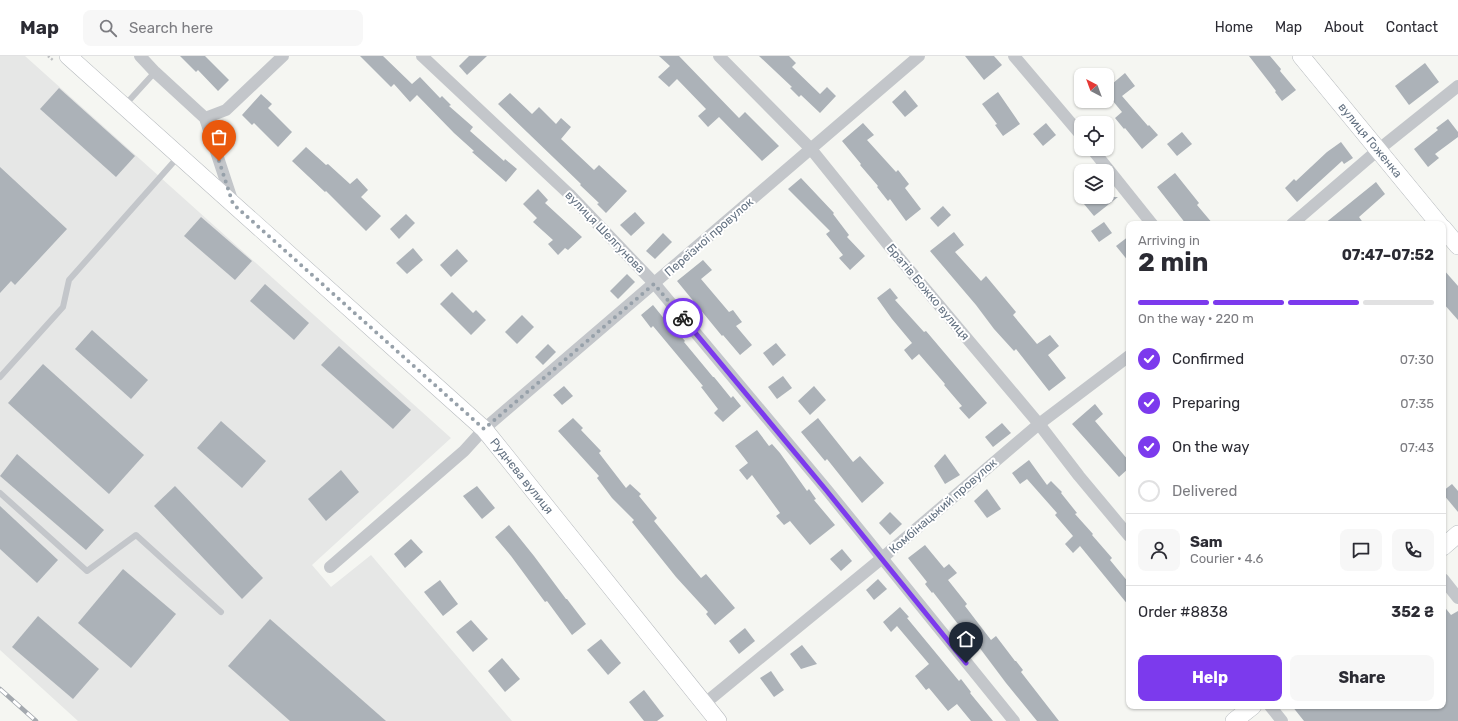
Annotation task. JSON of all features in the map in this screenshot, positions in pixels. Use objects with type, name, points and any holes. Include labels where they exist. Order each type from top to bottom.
[{"type":"street","name":"Руднєва вулиця","points":[[68,56],[484,429],[718,721]]},
{"type":"street","points":[[140,56],[155,72],[205,118],[233,204]]},
{"type":"street","points":[[205,118],[226,110],[283,56]]},
{"type":"street","name":"вулиця Шелгунова","points":[[422,56],[569,194],[654,284],[822,484],[881,559],[1014,721]]},
{"type":"street","name":"Братів Божко вулиця","points":[[719,56],[811,149],[890,247],[1039,424],[1079,476],[1126,532]]},
{"type":"street","name":"Переїзної провулок","points":[[330,567],[464,451],[484,429],[919,56]]},
{"type":"street","points":[[1014,56],[1074,127]]},
{"type":"street","name":"вулиця Гоженка","points":[[1301,56],[1437,221]]},
{"type":"street","points":[[1295,221],[1378,150],[1458,86]]},
{"type":"street","points":[[1098,156],[1150,221]]},
{"type":"street","points":[[1446,232],[1458,246]]},
{"type":"street","name":"Комбінацький провулок","points":[[704,704],[881,559],[1039,424],[1126,358]]},
{"type":"street","points":[[1446,544],[1458,534]]},
{"type":"street","points":[[1446,583],[1458,598]]},
{"type":"street","points":[[1234,721],[1249,709]]},
{"type":"street","points":[[1272,709],[1282,721]]},
{"type":"lane","points":[[124,106],[155,72]]},
{"type":"lane","points":[[0,377],[63,307],[69,280],[179,156]]},
{"type":"lane","points":[[0,493],[87,571],[136,535],[221,612]]},
{"type":"shaded area","points":[[0,56],[25,56],[451,438],[312,565],[331,587],[371,555],[512,721],[78,721],[0,650]]},
{"type":"building","points":[[180,56],[205,56],[229,80],[218,91],[198,70],[196,72]]},
{"type":"building","points":[[360,56],[383,56],[412,84],[420,77],[440,98],[442,96],[451,105],[449,106],[473,127],[470,131],[504,161],[505,159],[517,169],[506,182],[472,152],[474,151],[417,95],[410,102],[394,84],[391,87]]},
{"type":"building","points":[[469,56],[487,56],[467,75],[459,66]]},
{"type":"building","points":[[659,56],[679,56],[739,118],[745,112],[779,146],[762,161],[719,117],[708,127],[698,116],[706,109],[677,79],[669,87],[658,77],[670,66]]},
{"type":"building","points":[[759,56],[789,56],[796,63],[792,67],[820,94],[827,87],[836,96],[820,113],[801,95],[799,97],[790,88],[792,87]]},
{"type":"building","points":[[965,56],[994,56],[1002,65],[984,80]]},
{"type":"building","points":[[1249,56],[1270,56],[1296,90],[1282,101]]},
{"type":"building","points":[[1425,63],[1439,82],[1409,105],[1395,86]]},
{"type":"building","points":[[1125,73],[1135,86],[1122,96],[1148,126],[1149,125],[1158,135],[1142,149],[1115,118],[1122,112],[1114,102],[1114,82]]},
{"type":"building","points":[[59,88],[135,156],[116,177],[40,109]]},
{"type":"building","points":[[905,90],[918,106],[905,117],[892,102]]},
{"type":"building","points":[[998,92],[1020,124],[1003,136],[995,125],[997,124],[982,104]]},
{"type":"building","points":[[510,93],[532,114],[539,107],[556,124],[561,118],[571,127],[561,139],[594,170],[599,165],[627,191],[606,213],[597,204],[599,203],[580,185],[581,184],[498,104]]},
{"type":"building","points":[[261,94],[272,104],[268,108],[292,132],[278,147],[254,123],[252,125],[242,115]]},
{"type":"building","points":[[1448,119],[1458,132],[1458,137],[1435,154],[1439,158],[1428,167],[1414,149],[1438,130],[1436,128]]},
{"type":"building","points":[[863,123],[874,135],[867,140],[896,172],[898,170],[909,184],[905,188],[921,209],[906,221],[890,199],[888,201],[842,141]]},
{"type":"building","points":[[1046,123],[1056,135],[1043,146],[1033,134]]},
{"type":"building","points":[[1182,132],[1192,144],[1177,156],[1167,144]]},
{"type":"building","points":[[1341,142],[1353,158],[1344,164],[1342,161],[1297,202],[1285,188],[1294,179],[1296,181],[1327,152]]},
{"type":"building","points":[[306,147],[350,184],[357,178],[368,190],[361,197],[381,216],[366,231],[326,191],[325,192],[292,161]]},
{"type":"building","points":[[0,167],[67,229],[15,285],[11,281],[0,293]]},
{"type":"building","points":[[1175,173],[1199,203],[1197,205],[1210,221],[1184,221],[1157,187]]},
{"type":"building","points":[[801,178],[834,213],[833,214],[849,235],[847,237],[865,256],[850,270],[839,258],[843,255],[826,234],[830,231],[788,189]]},
{"type":"building","points":[[1376,182],[1385,194],[1359,217],[1362,221],[1328,221]]},
{"type":"building","points":[[538,189],[548,200],[545,203],[582,237],[568,250],[565,248],[558,255],[548,244],[553,240],[533,222],[537,218],[523,204]]},
{"type":"building","points":[[1084,204],[1109,204],[1094,216]]},
{"type":"building","points":[[943,206],[951,215],[938,227],[930,218]]},
{"type":"building","points":[[635,212],[645,223],[631,236],[620,225]]},
{"type":"building","points":[[406,214],[415,223],[399,239],[390,229]]},
{"type":"building","points":[[201,217],[252,261],[235,280],[184,236]]},
{"type":"building","points":[[1104,222],[1112,233],[1099,242],[1091,231]]},
{"type":"building","points":[[954,232],[964,245],[955,252],[981,281],[986,276],[1016,312],[1013,315],[1037,344],[1050,335],[1059,346],[1048,355],[1066,378],[1049,391],[1016,349],[1014,351],[994,329],[976,305],[930,251]]},
{"type":"building","points":[[663,233],[672,242],[655,259],[646,251]]},
{"type":"building","points":[[1126,238],[1126,258],[1116,246]]},
{"type":"building","points":[[413,248],[423,260],[407,274],[396,263]]},
{"type":"building","points":[[457,249],[468,261],[451,277],[440,265]]},
{"type":"building","points":[[703,260],[712,270],[701,279],[729,312],[733,310],[742,322],[736,326],[752,345],[740,355],[723,335],[722,336],[677,281]]},
{"type":"building","points":[[1446,272],[1458,286],[1458,320],[1446,306]]},
{"type":"building","points":[[627,274],[635,282],[618,299],[610,291]]},
{"type":"building","points":[[265,284],[309,323],[294,340],[250,301]]},
{"type":"building","points":[[890,288],[898,298],[895,300],[924,332],[926,331],[987,403],[969,419],[959,408],[962,406],[919,354],[912,360],[904,350],[912,343],[877,298]]},
{"type":"building","points":[[452,292],[473,313],[476,310],[486,320],[471,335],[440,304]]},
{"type":"building","points":[[653,305],[674,331],[675,329],[685,341],[684,342],[731,398],[733,396],[741,406],[723,422],[714,413],[718,409],[701,387],[703,386],[653,326],[651,328],[641,315]]},
{"type":"building","points":[[522,315],[534,327],[517,344],[505,332]]},
{"type":"building","points":[[92,330],[148,380],[131,399],[75,349]]},
{"type":"building","points":[[776,343],[786,355],[773,366],[763,353]]},
{"type":"building","points":[[548,344],[556,352],[543,365],[535,357]]},
{"type":"building","points":[[339,346],[411,410],[393,429],[321,365]]},
{"type":"building","points":[[43,364],[144,455],[109,494],[8,403]]},
{"type":"building","points":[[783,376],[792,388],[777,399],[768,387]]},
{"type":"building","points":[[564,386],[573,396],[562,405],[553,395]]},
{"type":"building","points":[[814,386],[826,400],[810,415],[798,401]]},
{"type":"building","points":[[1095,404],[1103,414],[1095,421],[1126,457],[1126,471],[1119,477],[1072,424]]},
{"type":"building","points":[[573,418],[583,428],[581,430],[601,451],[599,453],[626,488],[630,484],[641,494],[639,496],[657,518],[654,521],[701,578],[706,574],[735,608],[715,625],[706,614],[708,612],[676,577],[632,522],[634,520],[612,498],[597,478],[599,476],[558,431]]},
{"type":"building","points":[[818,418],[853,462],[860,456],[884,483],[862,503],[827,459],[825,461],[801,432]]},
{"type":"building","points":[[221,421],[266,461],[242,488],[197,448]]},
{"type":"building","points":[[1002,423],[1011,433],[993,447],[985,437]]},
{"type":"building","points":[[757,430],[769,446],[772,444],[780,453],[807,491],[809,489],[816,499],[814,500],[835,525],[810,545],[790,521],[784,525],[776,516],[780,513],[752,475],[747,480],[739,470],[748,463],[735,446]]},
{"type":"building","points":[[17,454],[104,530],[86,550],[0,476]]},
{"type":"building","points":[[945,454],[960,475],[945,484],[934,466]]},
{"type":"building","points":[[1029,460],[1047,485],[1051,481],[1062,492],[1061,493],[1077,513],[1075,514],[1112,558],[1110,560],[1126,579],[1126,602],[1080,546],[1073,553],[1065,544],[1073,536],[1055,515],[1057,513],[1027,479],[1020,484],[1012,473]]},
{"type":"building","points":[[341,470],[359,492],[326,521],[308,499]]},
{"type":"building","points":[[1452,484],[1458,491],[1458,512],[1446,498],[1446,489]]},
{"type":"building","points":[[175,486],[263,578],[242,599],[154,506]]},
{"type":"building","points":[[477,486],[495,508],[482,519],[463,496]]},
{"type":"building","points":[[987,489],[1001,509],[987,518],[974,501]]},
{"type":"building","points":[[0,506],[58,560],[37,583],[0,549]]},
{"type":"building","points":[[890,512],[902,524],[890,535],[879,523]]},
{"type":"building","points":[[509,525],[586,624],[572,635],[547,601],[545,602],[495,537]]},
{"type":"building","points":[[411,539],[423,552],[405,568],[394,554]]},
{"type":"building","points":[[925,545],[944,568],[949,564],[957,573],[948,580],[967,604],[965,606],[991,640],[996,636],[1023,670],[1021,672],[1059,721],[1037,721],[970,635],[968,637],[925,584],[927,582],[908,558]]},
{"type":"building","points":[[842,549],[852,561],[841,571],[830,559]]},
{"type":"building","points":[[123,569],[176,614],[131,668],[78,623]]},
{"type":"building","points":[[878,579],[887,589],[874,600],[866,590]]},
{"type":"building","points":[[440,580],[458,604],[443,616],[424,592]]},
{"type":"building","points":[[900,607],[909,617],[907,618],[959,681],[961,679],[971,692],[970,693],[993,721],[971,721],[957,704],[948,711],[929,688],[926,690],[915,676],[929,664],[897,626],[891,632],[883,622]]},
{"type":"building","points":[[1446,609],[1451,615],[1458,611],[1458,721],[1304,721],[1294,709],[1446,709]]},
{"type":"building","points":[[38,616],[99,669],[73,699],[12,647]]},
{"type":"building","points":[[270,619],[386,721],[290,721],[228,666]]},
{"type":"building","points":[[471,620],[488,639],[473,652],[456,632]]},
{"type":"building","points":[[745,628],[755,641],[739,654],[729,641]]},
{"type":"building","points":[[601,639],[621,663],[608,675],[587,650]]},
{"type":"building","points":[[802,645],[817,664],[801,669],[790,654]]},
{"type":"building","points":[[502,658],[520,679],[505,692],[488,671]]},
{"type":"building","points":[[771,671],[784,690],[774,697],[760,678]]},
{"type":"building","points":[[644,690],[664,716],[657,721],[644,721],[629,702]]},
{"type":"railway","points":[[0,689],[36,721]]},
{"type":"way so far","points":[[219,161],[233,204],[484,429],[654,284],[683,318]]},
{"type":"route","points":[[683,318],[826,490],[966,663]]}]
